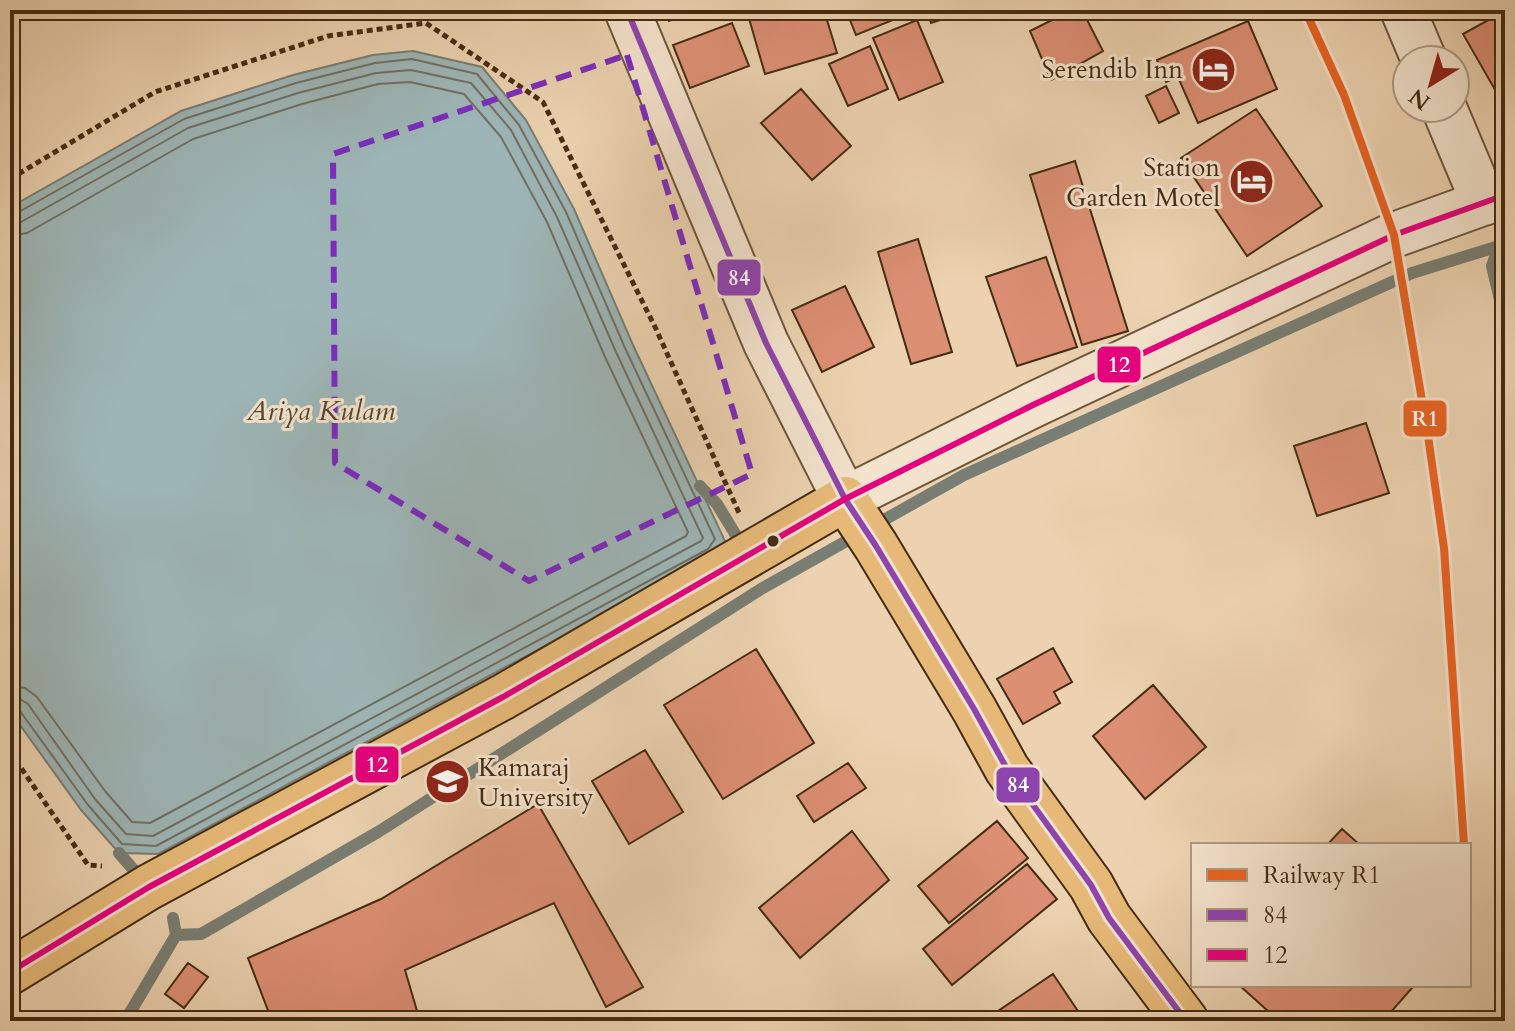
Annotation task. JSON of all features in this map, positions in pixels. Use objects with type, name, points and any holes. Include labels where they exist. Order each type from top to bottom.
[{"type":"main road","points":[[10,972],[166,878],[503,697],[661,607],[860,521],[1007,769],[1091,885],[1109,918],[1186,1021]]},
{"type":"street","points":[[627,10],[766,343],[860,521],[1033,405],[1394,235],[1495,199],[1453,124]]},
{"type":"street","points":[[1403,10],[1417,44]]},
{"type":"path","points":[[10,179],[155,92],[328,36],[426,23],[543,102],[656,329],[745,526]]},
{"type":"path","points":[[10,752],[88,865],[103,866]]},
{"type":"highlighted area","points":[[627,55],[752,474],[529,581],[335,463],[333,154]]},
{"type":"water","name":"Ariya Kulam","points":[[413,51],[482,67],[526,120],[574,209],[633,345],[725,541],[714,555],[158,854],[119,853],[81,810],[10,711],[10,209],[181,111],[293,75],[373,55]]},
{"type":"building","points":[[665,10],[697,10],[669,21]]},
{"type":"building","points":[[766,10],[824,10],[837,53],[765,74],[748,15]]},
{"type":"building","points":[[846,10],[909,10],[910,13],[856,35]]},
{"type":"building","points":[[927,10],[972,10],[931,23]]},
{"type":"building","points":[[1072,10],[1082,10],[1103,51],[1051,80],[1030,31]]},
{"type":"building","points":[[1505,11],[1505,91],[1498,95],[1463,34]]},
{"type":"building","points":[[917,20],[943,82],[899,100],[873,38]]},
{"type":"building","name":"Serendib Inn","points":[[1248,21],[1277,89],[1198,123],[1178,77],[1166,82],[1157,60]]},
{"type":"building","points":[[732,23],[749,66],[690,88],[673,45]]},
{"type":"building","points":[[870,46],[888,89],[848,106],[829,64]]},
{"type":"building","points":[[1166,86],[1179,113],[1159,123],[1146,96]]},
{"type":"building","points":[[801,89],[851,146],[812,180],[761,123]]},
{"type":"building","name":"Station Garden Motel","points":[[1256,109],[1322,206],[1247,256],[1181,158]]},
{"type":"building","points":[[1075,161],[1128,331],[1082,345],[1030,175]]},
{"type":"building","points":[[918,239],[952,352],[911,364],[878,252]]},
{"type":"building","points":[[1046,257],[1077,347],[1017,366],[986,277]]},
{"type":"building","points":[[845,286],[874,347],[822,372],[792,310]]},
{"type":"building","points":[[1366,423],[1389,493],[1317,516],[1294,446]]},
{"type":"building","points":[[1053,648],[1072,682],[1054,692],[1060,703],[1023,724],[997,679]]},
{"type":"building","points":[[756,649],[814,743],[723,799],[664,705]]},
{"type":"building","points":[[1153,685],[1206,747],[1145,799],[1093,736]]},
{"type":"building","points":[[645,750],[683,812],[629,844],[592,781]]},
{"type":"building","points":[[848,763],[866,788],[814,822],[797,796]]},
{"type":"building","points":[[538,804],[643,987],[606,1007],[554,903],[405,970],[420,1021],[272,1021],[248,958],[381,899]]},
{"type":"building","points":[[997,821],[1028,858],[949,923],[918,886]]},
{"type":"building","points":[[1342,829],[1358,843],[1329,843]]},
{"type":"building","points":[[852,831],[889,880],[800,958],[759,908]]},
{"type":"building","points":[[1027,864],[1057,899],[952,985],[923,949]]},
{"type":"building","points":[[188,963],[208,977],[184,1008],[165,994]]},
{"type":"building","points":[[1053,974],[1084,1020],[983,1021]]},
{"type":"building","points":[[1241,987],[1412,988],[1383,1021],[1279,1021]]},
{"type":"waterway","points":[[1502,244],[1492,266],[1505,321]]},
{"type":"waterway","points":[[176,935],[201,934],[378,832],[761,589],[964,475],[1412,273],[1499,246]]},
{"type":"waterway","points":[[700,486],[717,504],[740,542]]},
{"type":"waterway","points":[[119,853],[139,876],[137,882]]},
{"type":"waterway","points":[[125,1021],[176,935],[173,918]]},
{"type":"rail line","name":"R1","points":[[1305,10],[1344,95],[1394,235],[1444,548],[1464,843]]},
{"type":"transit line","name":"84","points":[[627,10],[766,343],[845,499],[974,709],[1007,769],[1091,885],[1109,918],[1186,1021]]},
{"type":"transit line","name":"12","points":[[10,972],[149,887],[503,697],[845,499],[1033,405],[1394,235],[1505,195]]},
{"type":"place","name":"Serendib Inn","points":[[1214,69]]},
{"type":"place","name":"Station Garden Motel","points":[[1251,182]]},
{"type":"place","name":"Kamaraj University","points":[[447,782]]}]
